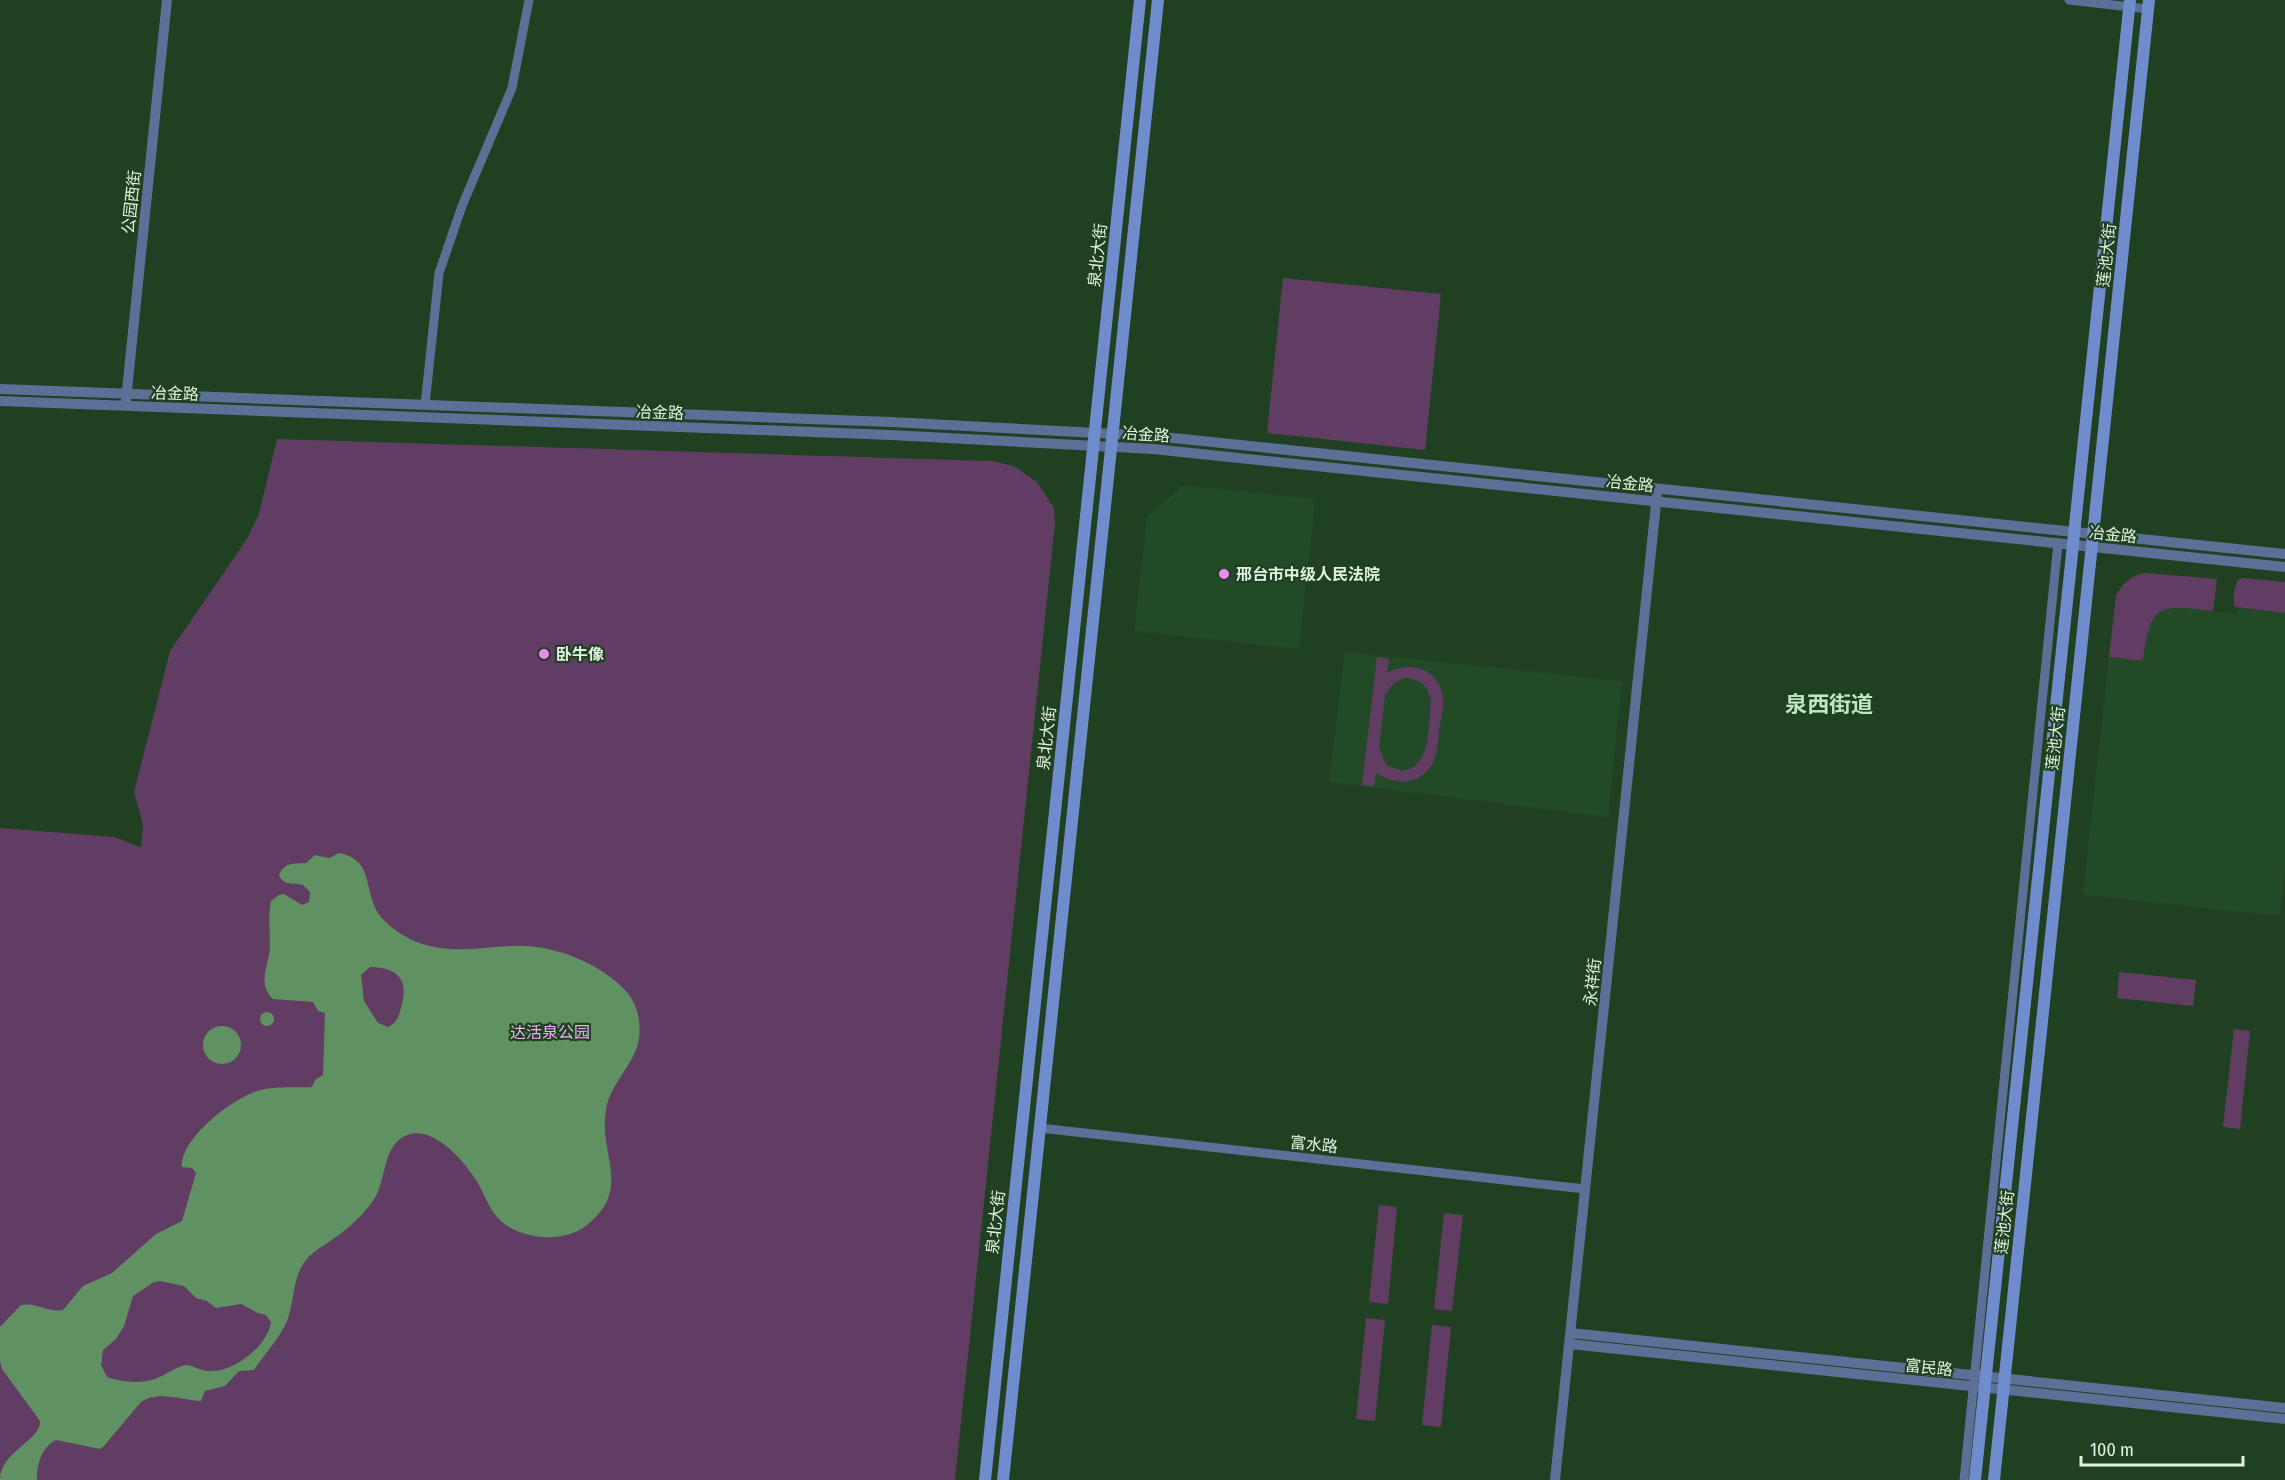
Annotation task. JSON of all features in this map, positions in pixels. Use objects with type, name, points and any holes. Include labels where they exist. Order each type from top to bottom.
[{"type":"main road","name":"泉北大街","points":[[985,1480],[1140,0]]},
{"type":"main road","name":"泉北大街","points":[[1003,1480],[1158,0]]},
{"type":"main road","name":"莲池大街","points":[[1975,1480],[1980,1382],[2129,3]]},
{"type":"main road","name":"莲池大街","points":[[1994,1480],[2148,4]]},
{"type":"street","name":"公园西街","points":[[125,406],[167,0]]},
{"type":"street","points":[[425,405],[439,273],[462,206],[512,88],[529,0]]},
{"type":"street","points":[[2069,0],[2148,4]]},
{"type":"street","name":"冶金路","points":[[0,389],[891,422],[1112,440],[1154,436],[1658,488],[2092,540],[2285,554]]},
{"type":"street","name":"冶金路","points":[[0,401],[891,435],[1094,439]]},
{"type":"street","name":"冶金路","points":[[1112,440],[1153,449],[2058,543],[2073,538]]},
{"type":"street","name":"永祥街","points":[[1556,1480],[1658,488]]},
{"type":"street","name":"冶金路","points":[[2092,540],[2285,567]]},
{"type":"street","points":[[1964,1480],[1980,1382],[2058,543]]},
{"type":"street","name":"富水路","points":[[1040,1128],[1586,1189]]},
{"type":"street","name":"富民路","points":[[1570,1338],[1980,1382],[2285,1408]]},
{"type":"street","name":"富民路","points":[[2004,1384],[2285,1419]]},
{"type":"shaded area","name":"邢台市中级人民法院","points":[[1184,485],[1315,499],[1299,649],[1134,631],[1147,516]]},
{"type":"shaded area","points":[[2175,607],[2237,614],[2238,608],[2285,613],[2285,866],[2280,916],[2083,895],[2109,657],[2143,661],[2147,632],[2153,618],[2160,611]]},
{"type":"shaded area","points":[[1345,652],[1622,681],[1608,817],[1329,782]]},
{"type":"shaded area","points":[[339,853],[356,860],[365,873],[376,910],[394,929],[410,939],[447,949],[523,946],[551,950],[591,965],[614,980],[627,992],[638,1013],[640,1030],[636,1049],[612,1091],[606,1110],[606,1141],[611,1170],[608,1198],[601,1211],[577,1231],[554,1237],[530,1235],[508,1226],[495,1215],[476,1180],[453,1152],[432,1137],[410,1134],[395,1144],[376,1196],[367,1208],[339,1235],[315,1251],[301,1267],[286,1324],[254,1370],[239,1371],[225,1386],[205,1391],[201,1401],[162,1396],[148,1398],[141,1402],[100,1449],[56,1440],[47,1447],[41,1457],[37,1480],[0,1480],[6,1461],[34,1435],[39,1428],[40,1421],[2,1369],[0,1327],[21,1305],[63,1310],[83,1286],[112,1273],[156,1234],[182,1221],[196,1173],[192,1168],[182,1167],[184,1156],[199,1131],[224,1109],[237,1100],[261,1090],[312,1087],[315,1080],[323,1075],[325,1013],[318,1011],[313,1002],[273,999],[265,986],[265,973],[270,945],[271,901],[284,894],[302,905],[309,902],[310,892],[303,885],[283,881],[279,875],[281,871],[290,864],[306,863],[315,855],[329,858]],"holes":[[[370,967],[388,969],[402,982],[404,989],[399,1013],[396,1021],[388,1027],[378,1023],[364,1001],[361,975]],[[154,1282],[184,1286],[196,1298],[207,1301],[216,1308],[241,1304],[266,1315],[271,1322],[268,1331],[256,1349],[228,1368],[206,1371],[186,1365],[143,1382],[107,1377],[101,1365],[103,1350],[116,1339],[124,1326],[133,1296]]]},
{"type":"shaded area","points":[[267,1012],[272,1014],[274,1019],[272,1024],[267,1026],[262,1024],[260,1019],[262,1014]]},
{"type":"shaded area","points":[[222,1026],[236,1031],[241,1045],[236,1059],[222,1064],[208,1059],[203,1045],[208,1031]]},
{"type":"green space","points":[[1283,278],[1441,294],[1425,450],[1267,433]]},
{"type":"green space","name":"达活泉公园","points":[[277,439],[991,461],[1014,466],[1037,482],[1054,508],[1055,523],[955,1480],[0,1480],[0,828],[114,837],[141,847],[143,825],[134,792],[170,651],[247,539],[259,514]]},
{"type":"green space","points":[[2145,573],[2217,579],[2213,611],[2180,608],[2160,612],[2149,627],[2143,661],[2109,657],[2116,596],[2128,581]]},
{"type":"green space","points":[[2239,579],[2285,582],[2285,613],[2235,607],[2236,585]]},
{"type":"green space","points":[[1377,657],[1389,659],[1387,673],[1404,667],[1427,672],[1439,684],[1443,702],[1437,751],[1431,766],[1418,778],[1410,781],[1393,780],[1376,773],[1374,786],[1362,785]],"holes":[[[1409,678],[1419,681],[1426,687],[1431,701],[1424,753],[1412,768],[1402,771],[1386,765],[1379,748],[1385,695],[1394,683]]]},
{"type":"green space","points":[[2119,972],[2196,980],[2193,1006],[2117,998]]},
{"type":"green space","points":[[2234,1029],[2250,1031],[2240,1129],[2223,1127]]},
{"type":"green space","points":[[1379,1205],[1397,1207],[1388,1304],[1369,1302]]},
{"type":"green space","points":[[1444,1213],[1463,1215],[1452,1311],[1434,1309]]},
{"type":"green space","points":[[1366,1318],[1385,1320],[1375,1421],[1356,1419]]},
{"type":"green space","points":[[1432,1325],[1451,1327],[1441,1427],[1422,1425]]},
{"type":"place","name":"邢台市中级人民法院","points":[[1224,574]]},
{"type":"place","name":"卧牛像","points":[[544,654]]},
{"type":"district","name":"泉西街道","points":[[1829,704]]}]
